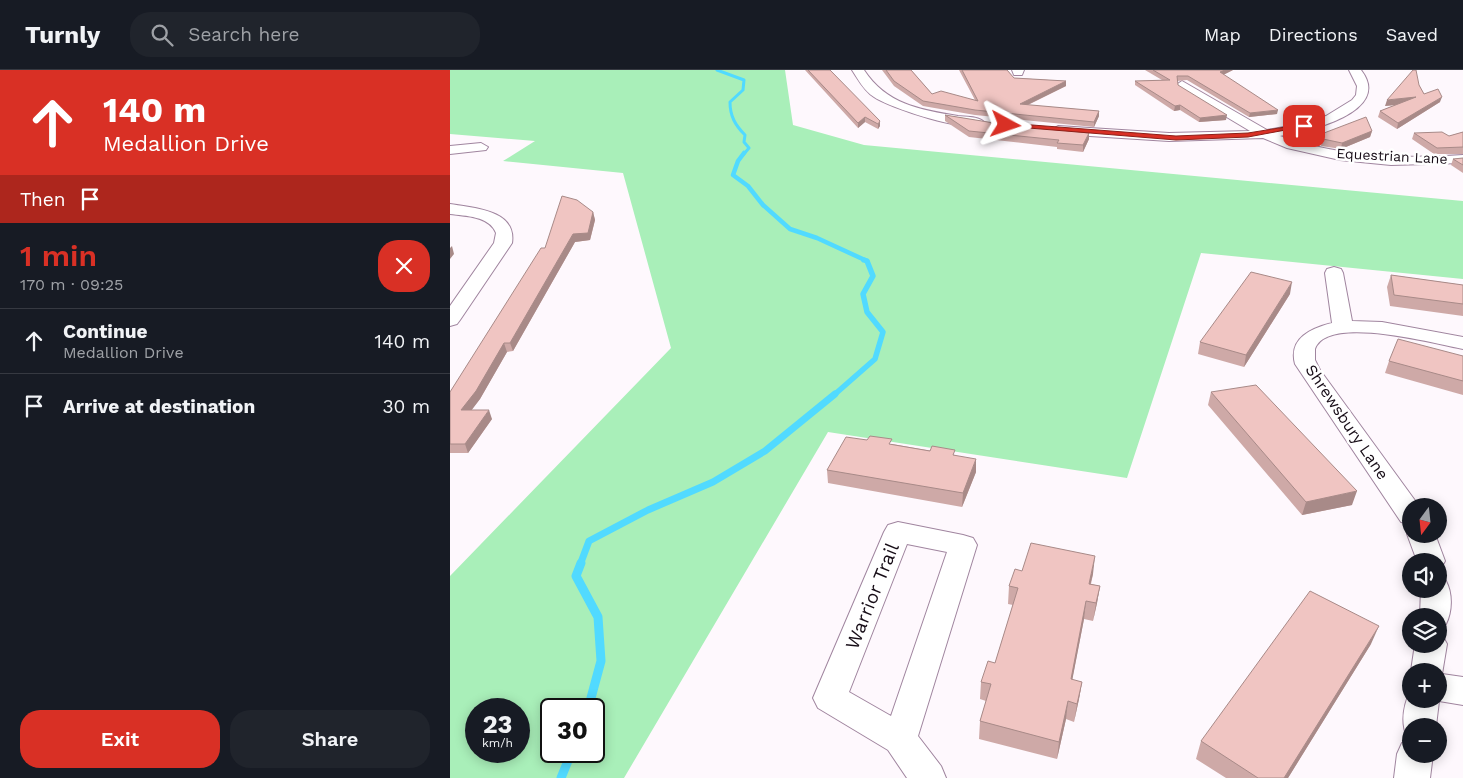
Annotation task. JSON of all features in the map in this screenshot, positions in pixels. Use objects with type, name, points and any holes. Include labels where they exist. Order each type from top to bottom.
[{"type":"street","points":[[858,70],[878,94],[903,106],[933,115],[987,123]]},
{"type":"street","points":[[1044,128],[1176,138],[1264,133],[1318,122],[1350,108],[1359,100],[1364,88],[1362,80],[1355,70]]},
{"type":"street","name":"Equestrian Lane","points":[[1182,85],[1264,133],[1299,147],[1340,155],[1404,160],[1463,159]]},
{"type":"street","points":[[450,150],[481,147]]},
{"type":"street","points":[[450,210],[475,213],[493,218],[502,225],[505,238],[450,320]]},
{"type":"street","points":[[1334,273],[1333,329],[1368,326],[1463,343]]},
{"type":"street","name":"Shrewsbury Lane","points":[[1333,329],[1306,344],[1304,357],[1306,366],[1402,502]]},
{"type":"street","name":"Warrior Trail","points":[[900,739],[963,545],[898,532],[830,698],[900,739],[928,778]]},
{"type":"street","points":[[1447,688],[1463,691]]},
{"type":"street","points":[[1412,778],[1414,763]]},
{"type":"green space","points":[[450,70],[785,70],[793,125],[864,145],[1463,201],[1463,279],[1201,253],[1127,478],[828,432],[624,778],[450,778],[450,576],[671,348],[623,173],[503,161],[535,141],[450,134]]},
{"type":"building","points":[[808,70],[830,70],[880,121],[878,124],[865,117],[858,123]]},
{"type":"building","points":[[886,70],[911,70],[932,94],[941,91],[978,101],[962,70],[1007,70],[1014,78],[1066,81],[1020,104],[1099,111],[1094,122],[975,110],[923,101],[894,81]]},
{"type":"building","points":[[1153,70],[1225,70],[1220,72],[1278,110],[1250,113],[1188,76],[1177,76],[1178,85],[1227,115],[1200,118],[1180,105],[1175,106],[1135,81],[1170,80]]},
{"type":"building","points":[[1413,70],[1416,70],[1419,85],[1424,94],[1438,89],[1442,97],[1398,123],[1380,111],[1416,97],[1387,100]]},
{"type":"building","points":[[945,115],[994,123],[1089,133],[1083,145],[1057,143],[1059,140],[969,131]]},
{"type":"building","points":[[1366,117],[1372,131],[1342,143],[1323,139],[1324,133]]},
{"type":"building","points":[[1442,132],[1449,136],[1463,132],[1463,147],[1437,148],[1414,133]]},
{"type":"building","points":[[1463,158],[1463,165],[1453,159]]},
{"type":"building","points":[[562,196],[577,200],[593,212],[588,233],[573,234],[510,343],[504,343],[476,391],[461,410],[489,410],[465,444],[450,444],[450,392],[541,248],[545,248]]},
{"type":"building","points":[[1251,272],[1292,282],[1246,355],[1200,342]]},
{"type":"building","points":[[1391,275],[1463,285],[1463,304],[1394,295]]},
{"type":"building","points":[[1398,339],[1463,356],[1463,381],[1389,361]]},
{"type":"building","points":[[1256,385],[1357,491],[1306,502],[1211,392]]},
{"type":"building","points":[[870,436],[892,439],[889,444],[930,451],[932,446],[955,450],[953,455],[976,459],[963,493],[827,470],[846,437],[867,440]]},
{"type":"building","points":[[1031,543],[1095,556],[1089,584],[1100,586],[1096,603],[1086,601],[1071,679],[1082,682],[1077,704],[1068,701],[1059,742],[980,721],[991,684],[981,682],[988,661],[995,663],[1018,588],[1009,586],[1015,569],[1022,571]]},
{"type":"building","points":[[1310,591],[1379,626],[1284,778],[1258,778],[1201,741]]},
{"type":"waterway","points":[[717,70],[744,80],[743,90],[730,102],[734,120],[738,128],[745,135],[744,142],[749,148],[743,155]]},
{"type":"waterway","points":[[744,153],[738,161],[733,175],[748,186],[763,205],[790,229],[817,238],[867,261]]},
{"type":"waterway","points":[[834,395],[875,359],[883,332],[867,312],[863,294],[873,276],[867,261]]},
{"type":"waterway","points":[[580,565],[589,541],[648,510],[713,482],[765,451],[835,394]]},
{"type":"waterway","points":[[581,563],[576,576],[598,617],[601,661],[591,698]]},
{"type":"waterway","points":[[561,778],[567,763]]},
{"type":"route","points":[[1006,125],[1158,138],[1213,138],[1264,133],[1304,126]]}]
